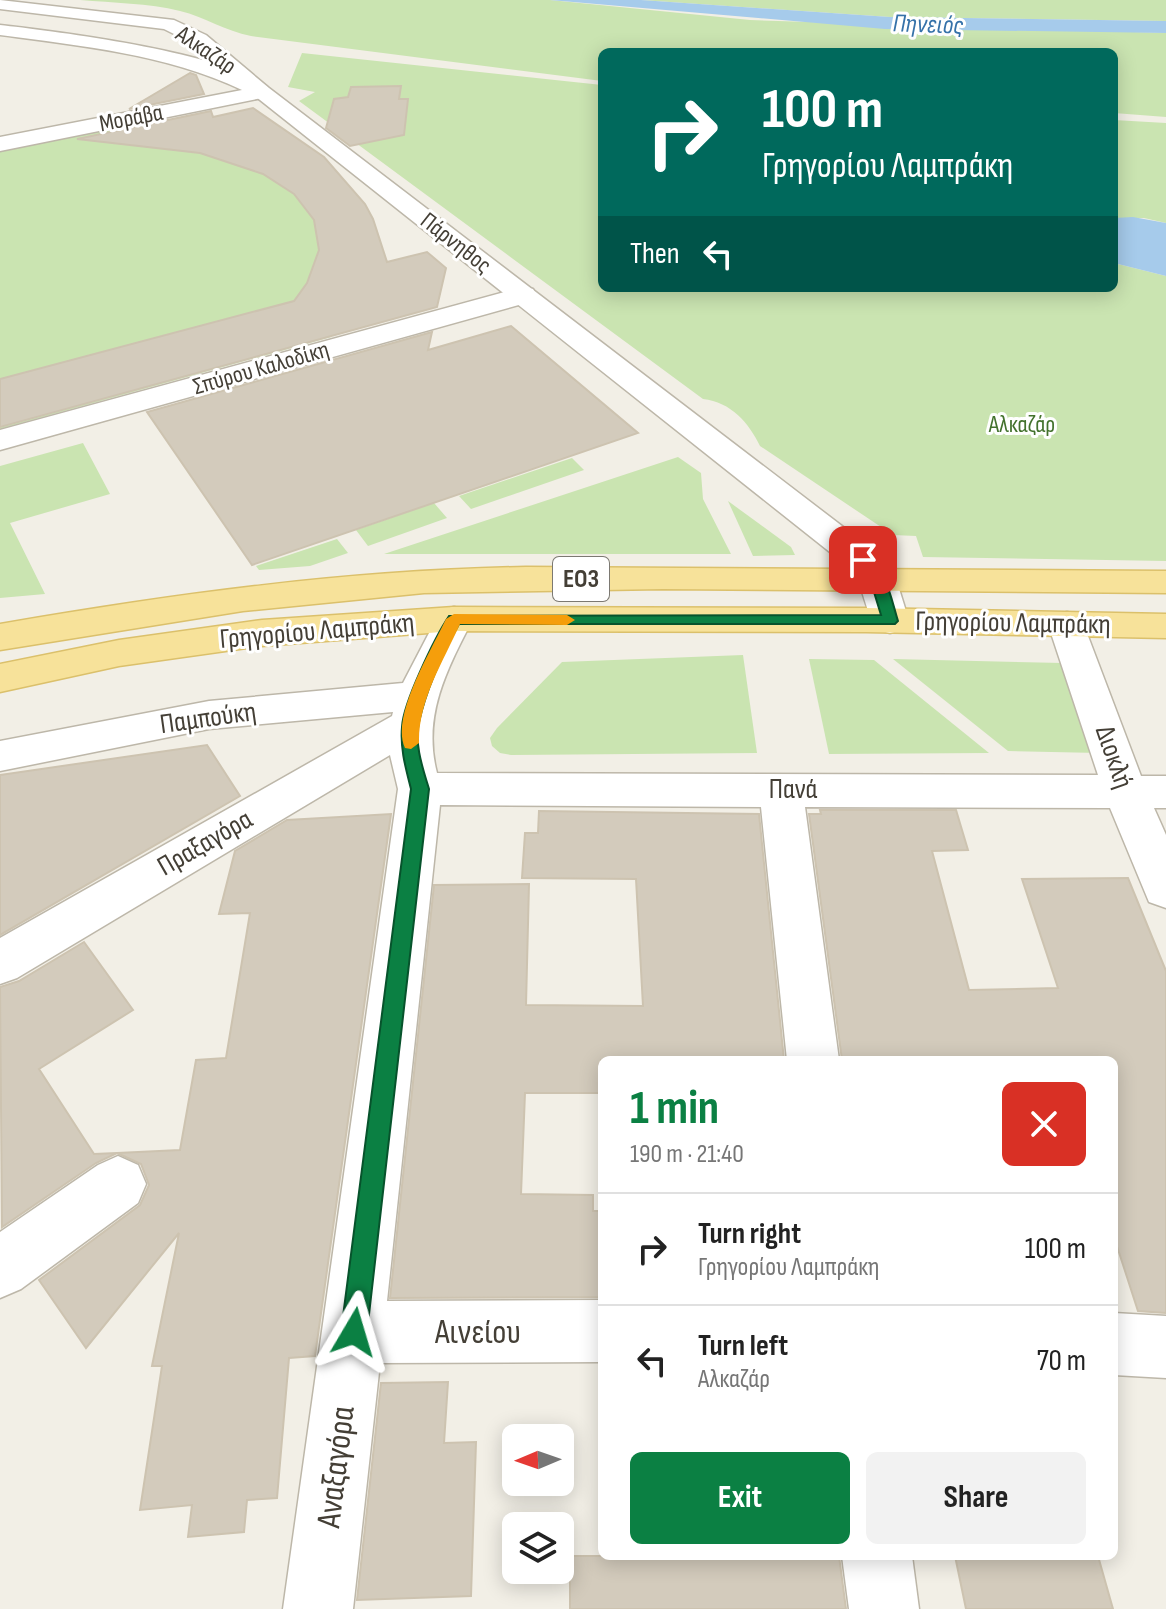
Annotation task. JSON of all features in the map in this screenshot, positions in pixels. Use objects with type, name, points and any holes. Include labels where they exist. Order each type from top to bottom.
[{"type":"main road","name":"Γρηγορίου Λαμπράκη","points":[[0,637],[163,609],[391,584],[870,569],[1049,581],[1166,582]]},
{"type":"main road","points":[[1049,581],[1067,624]]},
{"type":"main road","name":"Γρηγορίου Λαμπράκη","points":[[0,678],[119,653],[262,633],[454,619],[1166,626]]},
{"type":"street","name":"Αλκαζάρ","points":[[0,4],[168,24],[206,44],[262,92]]},
{"type":"street","name":"Πάρνηθος","points":[[0,30],[58,37],[206,69],[262,92],[870,569]]},
{"type":"street","points":[[0,47],[58,37]]},
{"type":"street","name":"Μοράβα","points":[[10,142],[262,92]]},
{"type":"street","points":[[0,115],[10,142]]},
{"type":"street","name":"Σπύρου Καλοδίκη","points":[[0,440],[523,295]]},
{"type":"street","points":[[870,569],[890,621]]},
{"type":"street","name":"Αναξαγόρα","points":[[318,1609],[420,789],[411,757],[414,710],[454,619]]},
{"type":"street","name":"Διοκλή","points":[[1067,624],[1146,792],[1166,889]]},
{"type":"street","name":"Παμπούκη","points":[[0,756],[209,715],[414,710]]},
{"type":"street","name":"Πραξαγόρα","points":[[0,963],[414,710]]},
{"type":"street","points":[[781,788],[813,1056]]},
{"type":"street","name":"Πανά","points":[[420,789],[781,788],[1146,792]]},
{"type":"street","points":[[0,1268],[118,1184]]},
{"type":"street","name":"Αινείου","points":[[354,1332],[598,1331]]},
{"type":"street","points":[[1118,1344],[1166,1347]]},
{"type":"street","points":[[878,1560],[884,1609]]},
{"type":"green space","points":[[80,0],[550,0],[750,20],[1166,33],[1166,117],[1118,113],[1118,48],[598,48],[598,80],[251,36],[189,14],[143,5]]},
{"type":"green space","points":[[641,0],[1166,0],[1166,21],[890,17]]},
{"type":"green space","name":"Αλκαζάρ","points":[[302,53],[598,85],[598,292],[1118,292],[1118,264],[1166,276],[1166,561],[923,557],[916,536],[893,535],[760,446],[745,422],[730,409],[703,399],[299,101],[315,92],[288,87]]},
{"type":"green space","points":[[1118,120],[1166,123],[1166,223],[1144,218],[1118,218]]},
{"type":"green space","points":[[123,122],[161,124],[365,204],[378,235],[339,330],[331,337],[0,429],[0,146]]},
{"type":"green space","points":[[83,443],[110,494],[10,523],[45,594],[0,598],[0,466]]},
{"type":"green space","points":[[678,457],[701,473],[703,499],[731,554],[384,554]]},
{"type":"green space","points":[[572,458],[584,470],[471,509],[459,496]]},
{"type":"green space","points":[[728,501],[791,547],[795,555],[753,556]]},
{"type":"green space","points":[[434,503],[447,518],[368,546],[356,530]]},
{"type":"green space","points":[[337,539],[348,553],[310,566],[259,570],[256,566]]},
{"type":"green space","points":[[743,655],[757,753],[511,755],[500,753],[492,746],[490,738],[497,728],[562,662]]},
{"type":"green space","points":[[809,659],[874,660],[989,753],[829,754]]},
{"type":"green space","points":[[893,659],[1063,663],[1099,753],[1008,751]]},
{"type":"water","name":"Πηνειός","points":[[550,0],[641,0],[890,17],[1166,21],[1166,33],[885,29]]},
{"type":"water","points":[[1133,217],[1166,223],[1166,276],[1118,264],[1118,218]]},
{"type":"building","points":[[190,73],[196,75],[204,94],[129,109]]},
{"type":"building","points":[[401,86],[399,99],[408,99],[404,135],[350,146],[326,128],[334,99],[348,97],[351,87]]},
{"type":"building","points":[[253,108],[324,157],[365,204],[387,262],[427,252],[446,268],[437,307],[0,427],[0,379],[294,301],[307,283],[319,250],[314,220],[294,194],[263,174],[200,153],[77,139],[211,111],[213,117]]},
{"type":"building","points":[[511,326],[638,433],[252,565],[147,412],[432,332],[428,350]]},
{"type":"building","points":[[207,745],[240,796],[0,935],[0,775]]},
{"type":"building","points":[[820,810],[956,810],[968,850],[932,851],[969,990],[1058,988],[1022,879],[1128,878],[1166,971],[1166,1313],[1138,1311],[1118,1249],[1118,1056],[841,1056],[809,814],[821,814]]},
{"type":"building","points":[[539,811],[759,814],[784,1056],[598,1056],[598,1093],[525,1093],[521,1194],[593,1195],[593,1211],[598,1211],[598,1297],[390,1298],[434,885],[529,884],[526,1005],[643,1006],[636,879],[522,878],[525,833],[538,833]]},
{"type":"building","points":[[391,814],[315,1356],[289,1358],[277,1498],[247,1500],[244,1532],[188,1537],[192,1505],[140,1510],[162,1366],[152,1366],[179,1233],[86,1348],[39,1280],[140,1205],[149,1185],[141,1164],[117,1153],[180,1150],[196,1060],[226,1058],[250,913],[219,914],[235,851],[287,820]]},
{"type":"building","points":[[84,942],[133,1010],[39,1069],[94,1154],[117,1153],[96,1163],[2,1227],[0,987],[19,981]]},
{"type":"building","points":[[448,1382],[444,1443],[476,1442],[471,1596],[357,1600],[381,1383]]},
{"type":"building","points":[[574,1556],[598,1556],[598,1560],[840,1560],[846,1609],[570,1609],[570,1584],[574,1584]]},
{"type":"building","points":[[956,1560],[1099,1560],[1113,1609],[966,1609]]},
{"type":"slow traffic","points":[[411,743],[410,724],[419,695],[454,619],[567,620]]},
{"type":"route","points":[[354,1332],[420,789],[411,757],[410,724],[419,695],[454,619],[890,621],[878,579],[863,560]]}]
